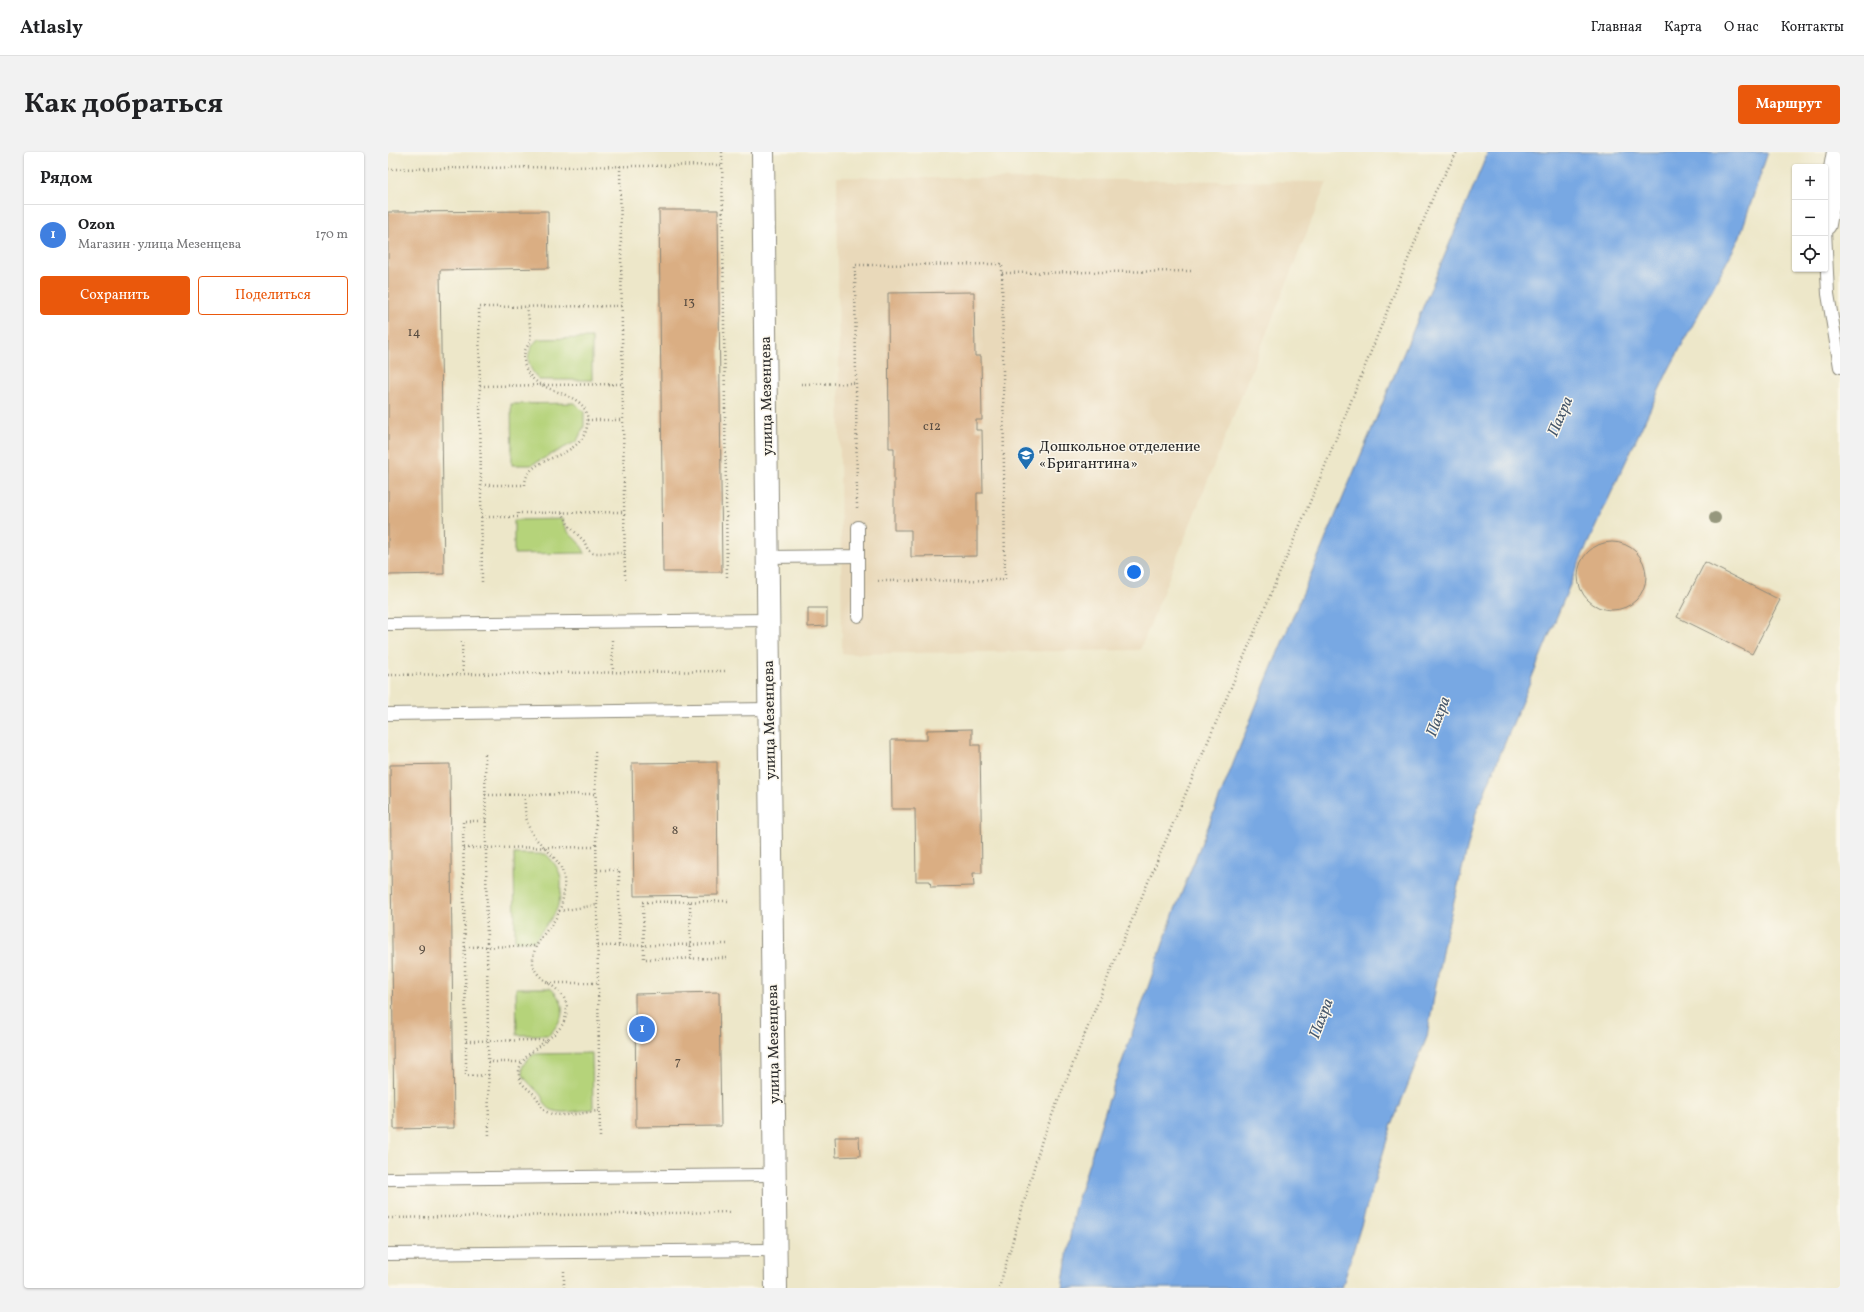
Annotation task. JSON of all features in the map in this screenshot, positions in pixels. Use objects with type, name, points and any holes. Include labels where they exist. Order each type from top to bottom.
[{"type":"street","name":"улица Мезенцева","points":[[763,152],[776,1288]]},
{"type":"street","points":[[1828,207],[1838,152]]},
{"type":"lane","points":[[1825,236],[1828,294],[1840,367]]},
{"type":"lane","points":[[858,527],[858,616]]},
{"type":"lane","points":[[767,557],[858,556]]},
{"type":"lane","points":[[388,624],[768,620]]},
{"type":"lane","points":[[388,714],[769,709]]},
{"type":"lane","points":[[388,1179],[774,1175]]},
{"type":"lane","points":[[388,1254],[775,1250]]},
{"type":"path","points":[[722,152],[727,579]]},
{"type":"path","points":[[1000,1288],[1045,1133],[1120,948],[1321,476],[1435,192],[1456,152]]},
{"type":"path","points":[[388,169],[722,165]]},
{"type":"path","points":[[620,166],[625,580]]},
{"type":"path","points":[[858,527],[855,265],[1002,264],[1005,580],[858,581]]},
{"type":"path","points":[[1002,273],[1191,271]]},
{"type":"path","points":[[482,582],[479,307],[622,306]]},
{"type":"path","points":[[481,485],[525,485],[525,479],[528,472],[540,464],[571,450],[583,440],[587,414],[582,404],[570,396],[541,385],[529,375],[524,362],[525,351],[530,341],[527,307]]},
{"type":"path","points":[[801,384],[856,383]]},
{"type":"path","points":[[480,386],[623,384]]},
{"type":"path","points":[[587,420],[623,420]]},
{"type":"path","points":[[562,512],[569,526],[584,541],[588,550],[592,553],[625,553]]},
{"type":"path","points":[[481,517],[518,517],[518,513],[624,512]]},
{"type":"path","points":[[612,622],[613,672]]},
{"type":"path","points":[[462,623],[462,674]]},
{"type":"path","points":[[388,674],[726,671]]},
{"type":"path","points":[[596,752],[600,1138]]},
{"type":"path","points":[[485,754],[489,1139]]},
{"type":"path","points":[[485,795],[596,794]]},
{"type":"path","points":[[524,795],[524,807],[527,823],[536,839],[555,857],[564,877],[564,898],[559,911],[536,946],[532,962],[535,972],[562,993],[566,1008],[565,1020],[558,1031],[527,1055],[523,1062],[520,1074],[522,1082],[536,1097],[543,1109],[550,1114],[560,1115],[600,1111]]},
{"type":"path","points":[[486,821],[464,821],[466,1076],[489,1075]]},
{"type":"path","points":[[464,848],[596,847]]},
{"type":"path","points":[[597,870],[619,870],[619,945]]},
{"type":"path","points":[[728,901],[643,902],[644,959],[728,958]]},
{"type":"path","points":[[690,902],[691,959]]},
{"type":"path","points":[[559,911],[597,905]]},
{"type":"path","points":[[598,946],[728,944]]},
{"type":"path","points":[[465,947],[536,946]]},
{"type":"path","points":[[548,983],[598,983]]},
{"type":"path","points":[[466,1041],[548,1040]]},
{"type":"path","points":[[488,1062],[523,1062]]},
{"type":"path","points":[[388,1218],[732,1212]]},
{"type":"path","points":[[564,1271],[564,1288]]},
{"type":"shaded area","name":"Дошкольное отделение «Бригантина»","points":[[837,177],[1327,182],[1140,650],[842,654]]},
{"type":"green space","points":[[592,338],[592,380],[539,380],[531,369],[528,360],[530,350],[538,339]]},
{"type":"green space","points":[[575,403],[584,412],[584,426],[577,441],[531,465],[512,465],[511,404]]},
{"type":"green space","points":[[562,519],[566,530],[579,543],[585,553],[514,554],[514,520]]},
{"type":"green space","points":[[514,854],[546,854],[554,863],[560,874],[561,890],[559,902],[553,916],[535,941],[515,941]]},
{"type":"green space","points":[[516,988],[550,988],[556,994],[562,1006],[562,1012],[558,1023],[549,1035],[517,1035]]},
{"type":"green space","points":[[592,1053],[593,1109],[561,1112],[549,1109],[541,1095],[525,1079],[523,1074],[522,1070],[524,1065],[534,1054]]},
{"type":"water","name":"Пахра","points":[[1488,152],[1768,152],[1739,239],[1668,371],[1581,558],[1476,813],[1443,946],[1427,1037],[1391,1127],[1342,1288],[1062,1288],[1074,1211],[1106,1108],[1174,912],[1266,681]]},
{"type":"building","points":[[659,210],[718,210],[722,572],[663,572]]},
{"type":"building","points":[[548,211],[549,268],[440,270],[444,574],[388,575],[388,212]]},
{"type":"building","points":[[974,292],[975,356],[981,356],[982,420],[976,420],[976,430],[982,430],[983,493],[977,493],[977,556],[911,557],[911,530],[894,530],[894,448],[889,448],[888,293]]},
{"type":"building","points":[[1612,542],[1625,545],[1636,552],[1643,563],[1646,576],[1643,589],[1636,600],[1625,607],[1612,610],[1599,607],[1588,600],[1581,589],[1578,576],[1581,563],[1588,552],[1599,545]]},
{"type":"building","points":[[1705,562],[1780,600],[1752,654],[1677,617]]},
{"type":"building","points":[[808,608],[827,608],[827,626],[808,627]]},
{"type":"building","points":[[972,729],[972,745],[980,745],[982,873],[973,873],[974,886],[931,887],[930,881],[916,881],[915,809],[892,809],[891,740],[927,740],[927,730]]},
{"type":"building","points":[[717,762],[718,895],[634,896],[632,763]]},
{"type":"building","points":[[450,764],[454,1128],[394,1129],[390,765]]},
{"type":"building","points":[[719,992],[721,1126],[636,1127],[635,994]]},
{"type":"building","points":[[835,1137],[859,1137],[860,1156],[836,1157]]},
{"type":"place","name":"Дошкольное отделение «Бригантина»","points":[[1026,470]]},
{"type":"place","name":"Ozon","points":[[642,1029]]}]
